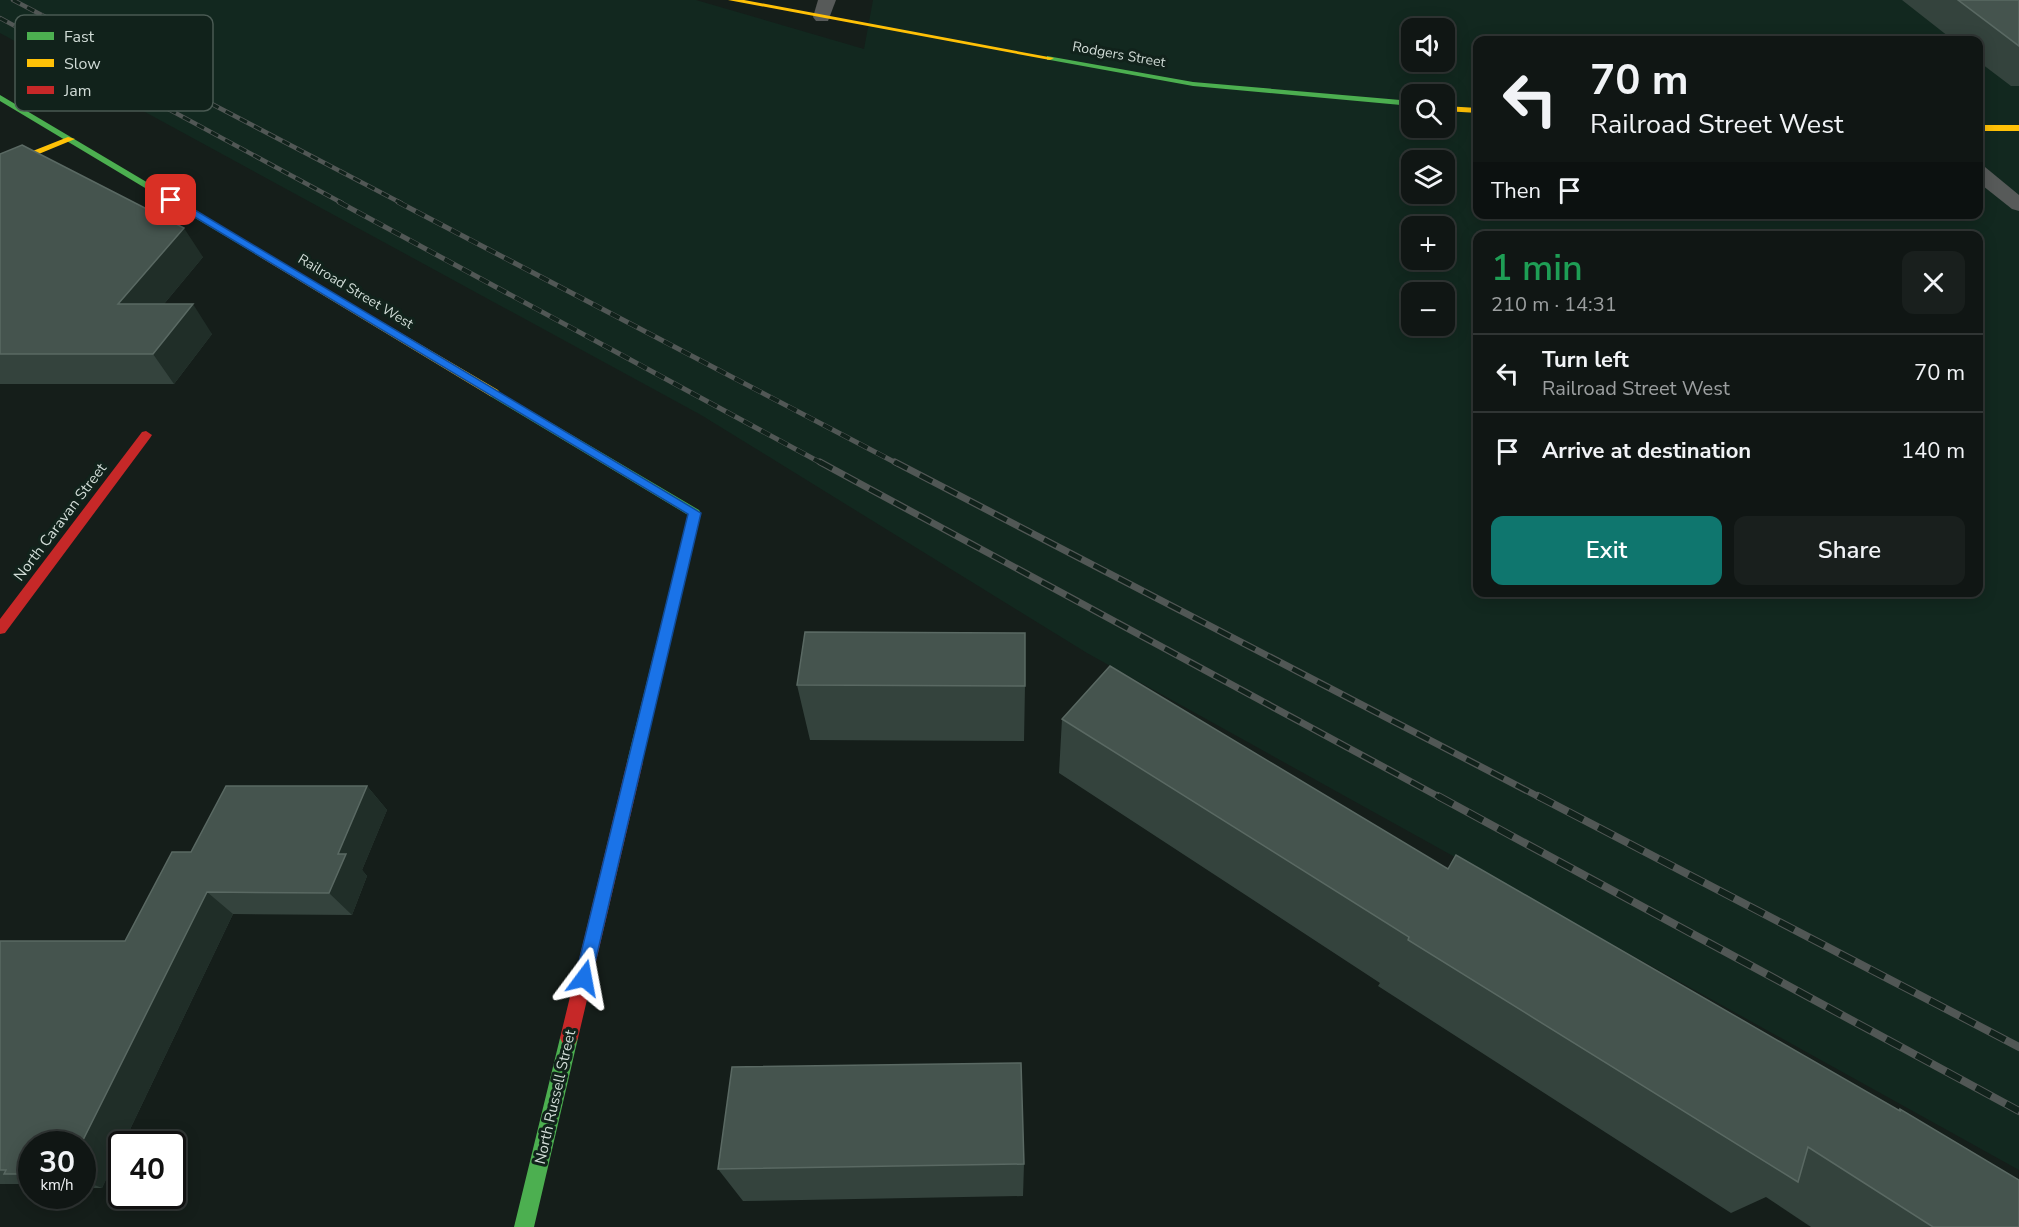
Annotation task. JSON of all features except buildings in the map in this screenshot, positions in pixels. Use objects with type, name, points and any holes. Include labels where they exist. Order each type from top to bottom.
[{"type":"street","name":"Rodgers Street","points":[[732,0],[825,9],[1193,84],[1401,103]]},
{"type":"street","name":"Railroad Street West","points":[[0,97],[15,106]]},
{"type":"street","points":[[1455,109],[1473,111]]},
{"type":"street","name":"Railroad Street West","points":[[24,111],[695,513]]},
{"type":"street","points":[[1983,128],[2019,128]]},
{"type":"street","points":[[0,167],[71,139]]},
{"type":"street","name":"North Caravan Street","points":[[0,628],[147,435]]},
{"type":"street","name":"North Russell Street","points":[[524,1227],[695,513]]},
{"type":"lane","points":[[1983,175],[2019,205]]},
{"type":"shaded area","points":[[0,0],[696,0],[864,49],[873,0],[2019,0],[2019,1170],[1087,653],[701,415],[143,111],[213,111],[213,15],[15,15],[15,41],[0,33]]},
{"type":"railway","points":[[13,0],[42,15]]},
{"type":"railway","points":[[0,18],[15,26]]},
{"type":"railway","points":[[213,105],[401,203]]},
{"type":"railway","points":[[172,111],[342,203]]},
{"type":"railway","points":[[339,202],[823,464]]},
{"type":"railway","points":[[398,202],[898,464]]},
{"type":"railway","points":[[820,462],[1441,798]]},
{"type":"railway","points":[[895,462],[1541,798]]},
{"type":"railway","points":[[1438,796],[2019,1111]]},
{"type":"railway","points":[[1538,796],[2019,1047]]},
{"type":"traffic: fast","points":[[1050,58],[1193,84],[1401,103]]},
{"type":"traffic: fast","points":[[0,97],[15,106]]},
{"type":"traffic: fast","points":[[23,111],[263,255]]},
{"type":"traffic: fast","points":[[494,393],[695,513],[635,762]]},
{"type":"traffic: fast","points":[[524,1227],[569,1038]]},
{"type":"traffic: slow","points":[[732,0],[1050,58]]},
{"type":"traffic: slow","points":[[1455,109],[1473,111]]},
{"type":"traffic: slow","points":[[1983,128],[2019,128]]},
{"type":"traffic: slow","points":[[0,167],[71,139]]},
{"type":"traffic: slow","points":[[263,255],[494,393]]},
{"type":"traffic: jam","points":[[0,629],[146,435]]},
{"type":"traffic: jam","points":[[569,1038],[635,762]]},
{"type":"route","points":[[171,200],[695,513],[584,978]]}]
